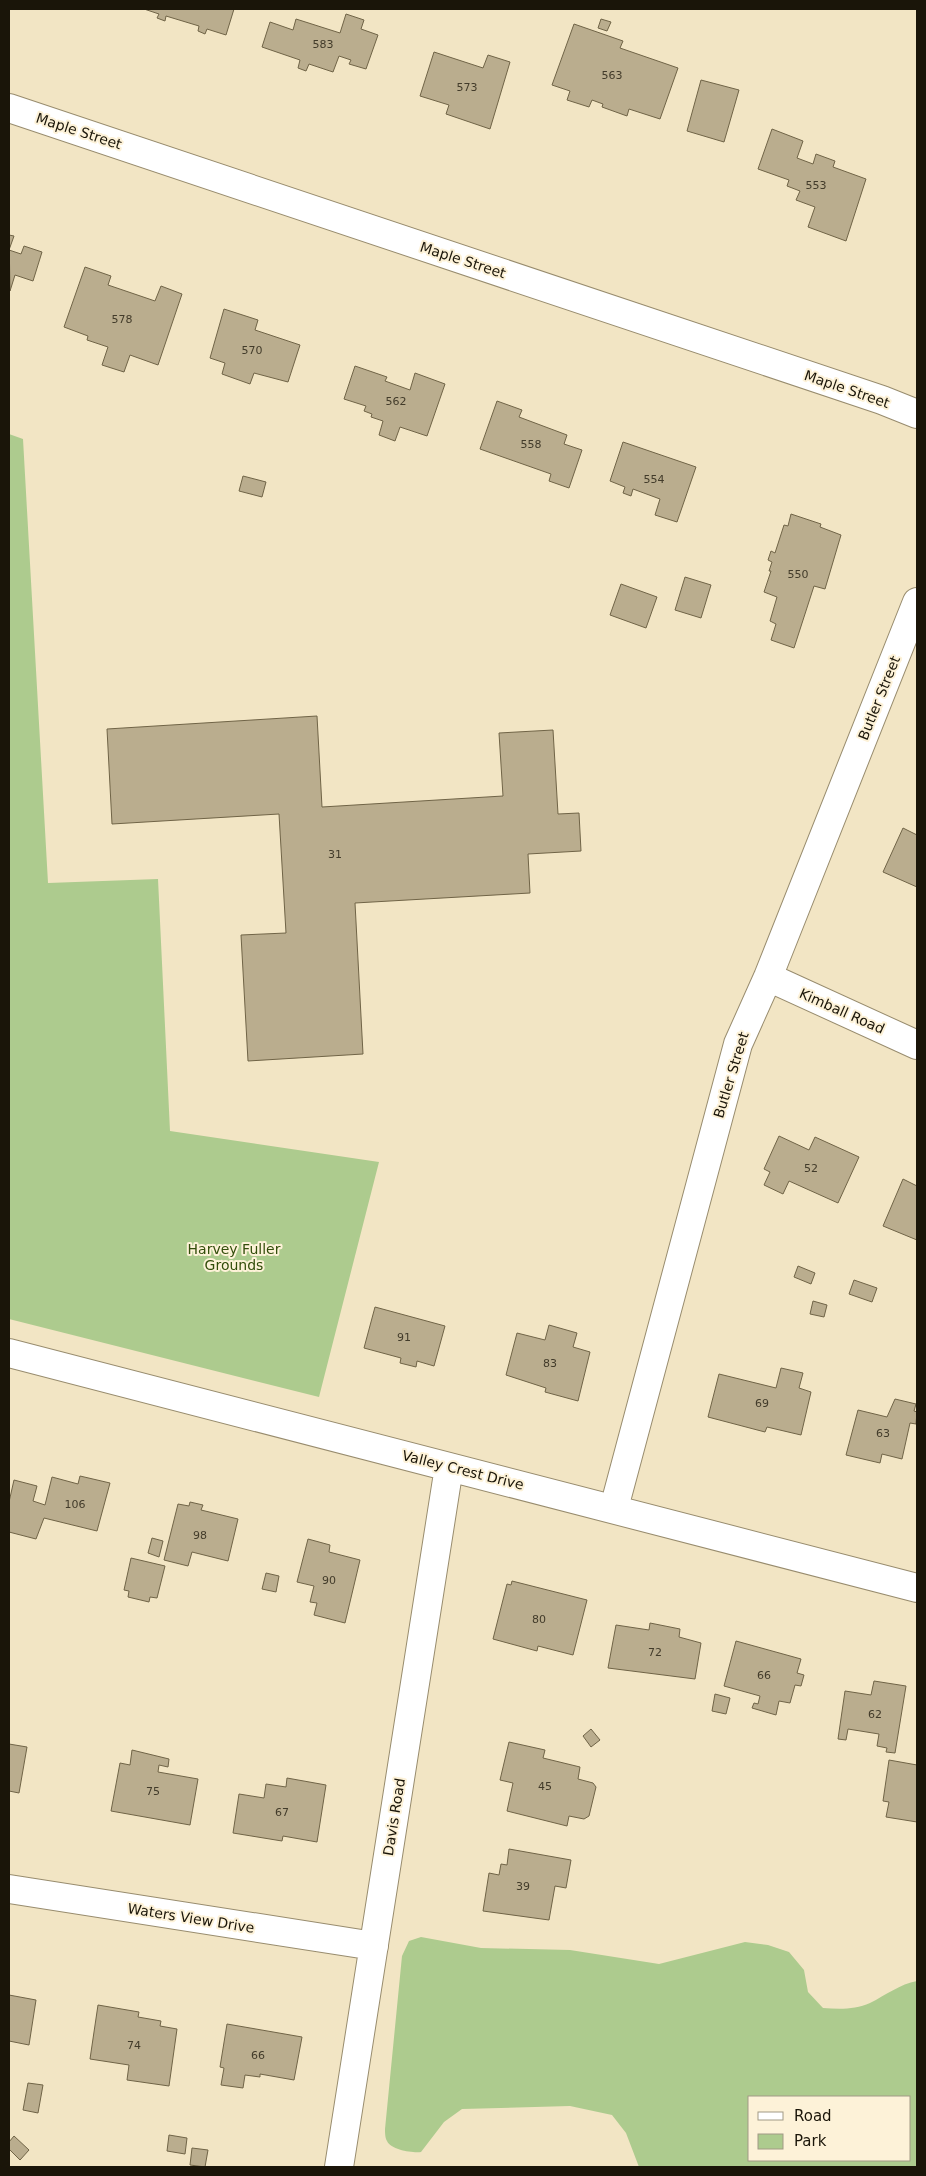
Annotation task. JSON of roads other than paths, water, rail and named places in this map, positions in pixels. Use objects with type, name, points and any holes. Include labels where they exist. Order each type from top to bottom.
[{"type":"street","name":"Maple Street","points":[[9,108],[882,400],[917,414]]},
{"type":"street","name":"Butler Street","points":[[614,1508],[738,1044],[768,977],[917,602]]},
{"type":"street","name":"Kimball Road","points":[[768,977],[917,1044]]},
{"type":"street","name":"Valley Crest Drive","points":[[9,1353],[614,1508],[917,1588]]},
{"type":"street","name":"Davis Road","points":[[339,2167],[450,1467]]},
{"type":"street","name":"Waters View Drive","points":[[9,1889],[374,1946]]},
{"type":"park label","name":"Harvey Fuller Grounds","points":[[234,1258]]}]
